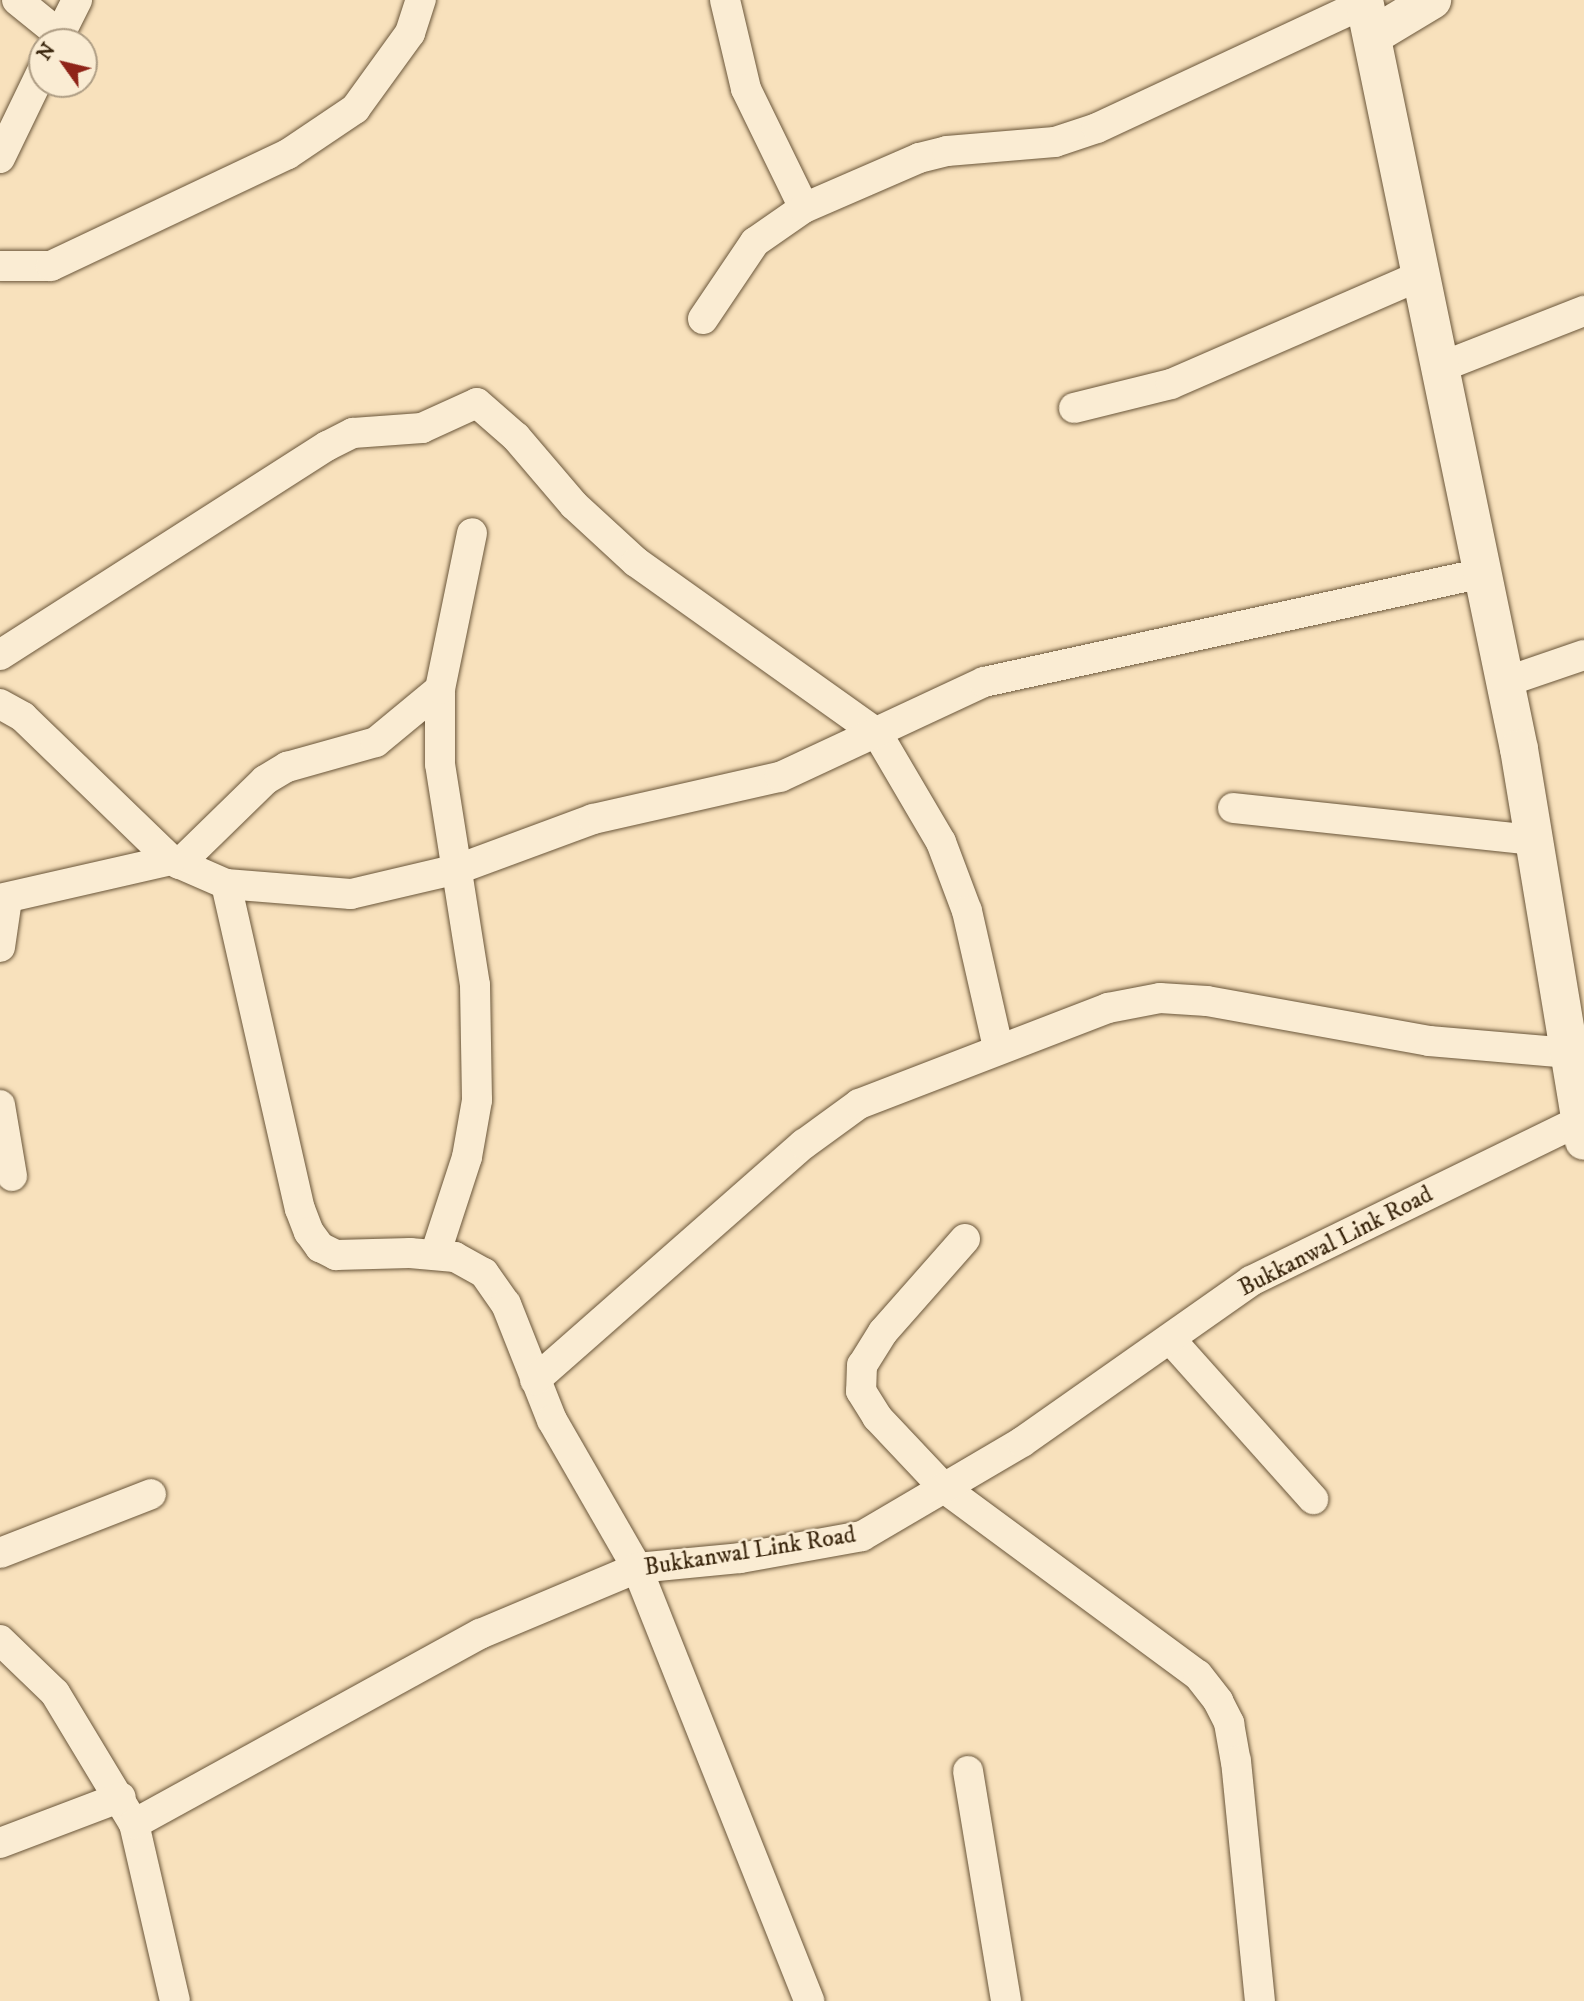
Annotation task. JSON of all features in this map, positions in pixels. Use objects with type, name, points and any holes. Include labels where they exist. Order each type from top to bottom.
[{"type":"street","points":[[17,0],[46,28]]},
{"type":"street","points":[[63,28],[77,0]]},
{"type":"street","points":[[0,266],[51,266],[288,154],[355,109],[410,33],[421,0]]},
{"type":"street","points":[[725,0],[746,89],[804,208]]},
{"type":"street","points":[[703,319],[755,242],[804,208],[919,158],[947,151],[1055,142],[1097,128],[1367,13],[1432,0]]},
{"type":"street","points":[[1367,13],[1505,682],[1583,1127]]},
{"type":"street","points":[[0,158],[29,98]]},
{"type":"street","points":[[1074,408],[1171,384],[1422,275]]},
{"type":"street","points":[[1441,367],[1584,311]]},
{"type":"street","points":[[0,655],[327,446],[353,433],[422,428],[477,403],[516,437],[574,505],[636,562],[877,733],[946,853],[967,911],[998,1048]]},
{"type":"street","points":[[435,1255],[467,1157],[477,1100],[475,985],[440,764],[440,689],[472,533]]},
{"type":"street","points":[[0,704],[23,717],[175,862],[226,884],[351,894],[458,869],[593,819],[780,777],[984,682],[1483,573]]},
{"type":"street","points":[[1505,682],[1584,655]]},
{"type":"street","points":[[0,947],[4,899],[175,862],[265,780],[286,767],[376,742],[440,689]]},
{"type":"street","points":[[1233,808],[1534,840]]},
{"type":"street","points":[[226,884],[300,1209],[309,1232],[320,1247],[336,1255],[455,1257],[484,1273],[506,1304],[535,1380],[582,1480],[637,1568],[809,2001]]},
{"type":"street","points":[[535,1380],[804,1144],[859,1104],[998,1048],[1108,1008],[1160,998],[1207,1001],[1429,1041],[1569,1053]]},
{"type":"street","points":[[0,1105],[12,1176]]},
{"type":"street","name":"Bukkanwal Link Road","points":[[134,1824],[480,1634],[637,1568],[740,1558],[862,1536],[1022,1442],[1251,1281],[1583,1127]]},
{"type":"street","points":[[965,1239],[883,1332],[862,1365],[861,1391],[877,1417],[944,1488],[1198,1675],[1218,1701],[1229,1723],[1236,1761],[1260,2001]]},
{"type":"street","points":[[1170,1339],[1313,1499]]},
{"type":"street","points":[[0,1553],[151,1494]]},
{"type":"street","points":[[0,1640],[55,1693],[121,1797],[134,1824],[175,2001]]},
{"type":"street","points":[[968,1771],[1006,2001]]},
{"type":"street","points":[[0,1843],[121,1797]]}]
